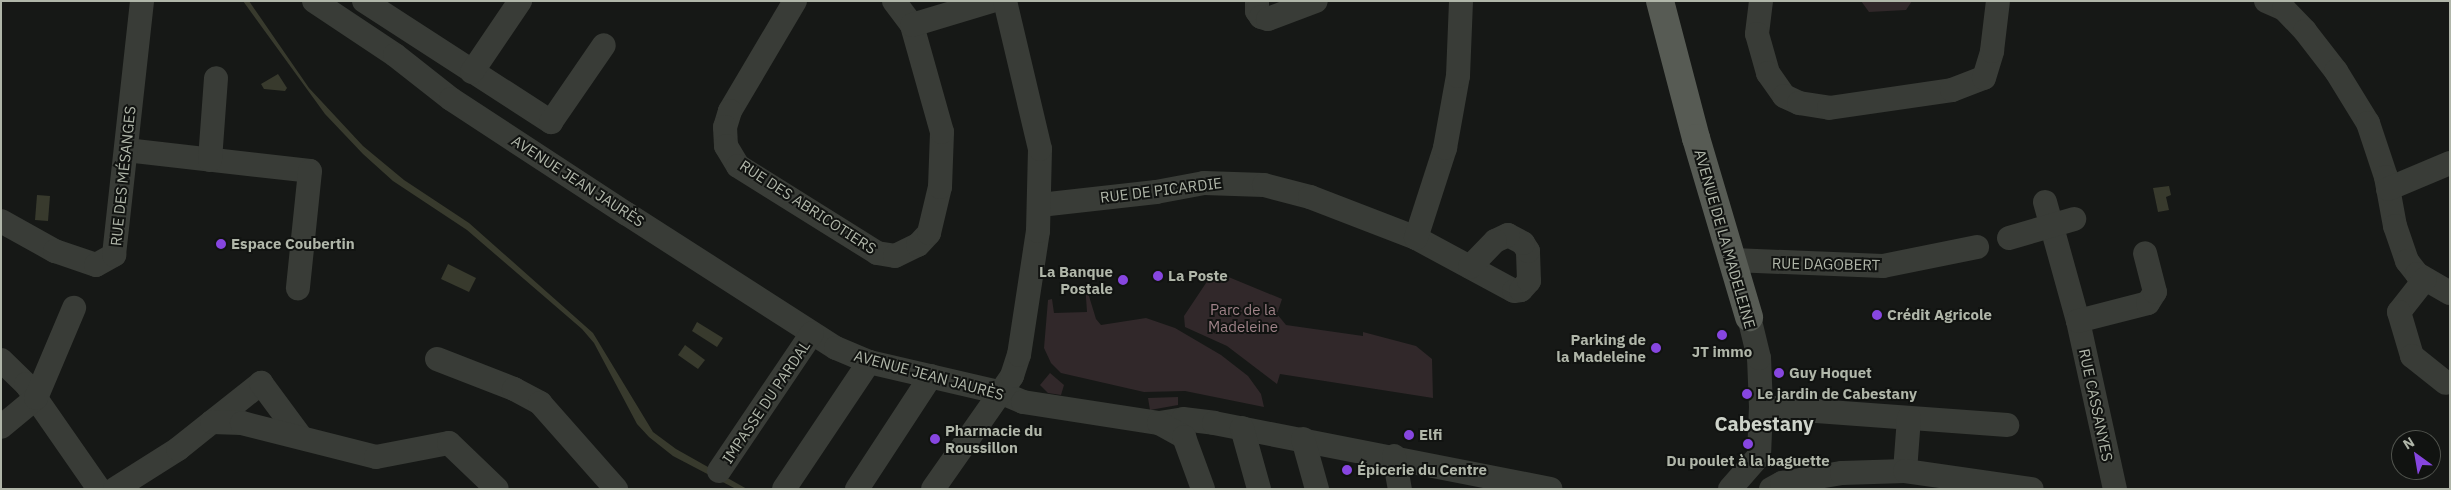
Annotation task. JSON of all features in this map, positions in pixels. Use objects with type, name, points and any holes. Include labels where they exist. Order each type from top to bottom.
[{"type":"main road","name":"AVENUE DE LA MADELEINE","points":[[1660,1],[1693,129],[1749,317]]},
{"type":"street","name":"RUE DES MÉSANGES","points":[[1,221],[54,251],[96,265],[114,256],[117,244],[142,1]]},
{"type":"street","name":"AVENUE JEAN JAURÈS","points":[[314,1],[395,55],[451,99],[836,348],[869,362],[1002,393],[1023,402],[1159,423],[1183,419],[1242,428],[1394,456],[1551,489]]},
{"type":"street","points":[[364,1],[551,122],[604,45]]},
{"type":"street","points":[[472,72],[520,1]]},
{"type":"street","name":"RUE DES ABRICOTIERS","points":[[795,1],[730,111],[726,127],[726,146],[738,166],[877,253],[896,256],[918,245],[929,233],[940,187],[942,132],[912,25],[894,1]]},
{"type":"street","points":[[912,25],[992,1]]},
{"type":"street","points":[[933,489],[1002,393],[1012,376],[1019,355],[1040,205],[1040,149],[1005,1]]},
{"type":"street","points":[[1257,1],[1257,11],[1261,17],[1268,19],[1316,1]]},
{"type":"street","points":[[1416,238],[1445,148],[1458,76],[1461,1]]},
{"type":"street","points":[[1761,1],[1757,34],[1762,61],[1778,89],[1799,103],[1829,108],[1952,90],[1984,78],[1992,51],[1998,1]]},
{"type":"street","points":[[2266,1],[2284,9],[2297,9],[2368,123],[2407,261],[2425,279],[2450,293]]},
{"type":"street","points":[[210,160],[216,78]]},
{"type":"street","points":[[126,150],[310,171],[298,288]]},
{"type":"street","points":[[2388,189],[2450,163]]},
{"type":"street","name":"RUE DE PICARDIE","points":[[1040,205],[1156,192],[1204,183],[1246,183],[1310,197],[1416,238],[1470,267]]},
{"type":"street","name":"RUE CASSANYES","points":[[2045,202],[2078,321],[2115,489]]},
{"type":"street","points":[[2009,238],[2074,219]]},
{"type":"street","name":"RUE DAGOBERT","points":[[1733,260],[1883,266],[1977,247]]},
{"type":"street","points":[[2078,321],[2148,303],[2155,292],[2144,253]]},
{"type":"street","points":[[2425,279],[2399,312],[2412,356],[2446,383]]},
{"type":"street","points":[[1,427],[36,398],[74,308]]},
{"type":"street","name":"AVENUE DE LA MADELEINE","points":[[1749,317],[1759,358],[1762,407],[1759,456]]},
{"type":"street","name":"IMPASSE DU PARDAL","points":[[719,472],[812,332]]},
{"type":"street","points":[[436,359],[514,389],[540,403],[616,489]]},
{"type":"street","points":[[1,360],[36,398],[99,489]]},
{"type":"street","points":[[784,489],[869,362]]},
{"type":"street","points":[[857,489],[932,376]]},
{"type":"street","points":[[115,489],[178,449],[260,383],[301,437]]},
{"type":"street","points":[[1762,407],[2008,425]]},
{"type":"street","points":[[1896,477],[1909,418]]},
{"type":"street","points":[[212,422],[242,423],[376,457],[449,443],[497,489]]},
{"type":"street","points":[[1159,423],[1184,437],[1203,489]]},
{"type":"street","points":[[1242,428],[1260,489]]},
{"type":"street","points":[[1303,439],[1317,489]]},
{"type":"street","points":[[1394,456],[1400,489]]},
{"type":"street","points":[[1754,486],[1770,475],[1759,456]]},
{"type":"street","points":[[1754,486],[1759,456]]},
{"type":"street","points":[[1754,486],[1896,477],[2018,488]]},
{"type":"green space","points":[[1861,1],[1912,1],[1906,10],[1869,12]]},
{"type":"green space","name":"Parc de la Madeleine","points":[[1214,271],[1282,299],[1277,314],[1286,325],[1363,336],[1363,332],[1416,346],[1432,359],[1433,398],[1280,374],[1277,384],[1227,346],[1185,327],[1184,316]]},
{"type":"green space","points":[[1085,283],[1096,319],[1101,325],[1146,318],[1175,328],[1221,355],[1248,376],[1261,394],[1264,407],[1185,391],[1144,392],[1061,373],[1051,363],[1044,348],[1048,300],[1052,299],[1054,313],[1087,312]]},
{"type":"green space","points":[[1050,373],[1064,385],[1061,395],[1048,393],[1040,385]]},
{"type":"green space","points":[[1178,397],[1178,405],[1150,410],[1148,398]]},
{"type":"shaded area","points":[[243,1],[249,1],[309,88],[363,146],[404,180],[469,223],[593,333],[653,432],[676,449],[747,489],[736,489],[673,456],[649,437],[637,424],[594,343],[582,329],[467,230],[393,181],[363,154],[325,114]]},
{"type":"shaded area","points":[[278,74],[287,88],[285,91],[264,89],[261,84]]},
{"type":"shaded area","points":[[2169,186],[2171,195],[2166,197],[2169,210],[2158,212],[2153,188]]},
{"type":"shaded area","points":[[37,195],[50,196],[48,221],[35,220]]},
{"type":"shaded area","points":[[448,264],[476,278],[469,292],[441,279]]},
{"type":"shaded area","points":[[697,322],[723,338],[717,347],[692,331]]},
{"type":"shaded area","points":[[685,345],[705,360],[698,369],[678,355]]},
{"type":"place","name":"Espace Coubertin","points":[[221,244]]},
{"type":"place","name":"La Poste","points":[[1158,276]]},
{"type":"place","name":"La Banque Postale","points":[[1123,280]]},
{"type":"place","name":"Crédit Agricole","points":[[1877,315]]},
{"type":"place","name":"JT immo","points":[[1722,335]]},
{"type":"place","name":"Parking de la Madeleine","points":[[1656,348]]},
{"type":"place","name":"Guy Hoquet","points":[[1779,373]]},
{"type":"place","name":"Le jardin de Cabestany","points":[[1747,394]]},
{"type":"place","name":"Elfi","points":[[1409,435]]},
{"type":"place","name":"Pharmacie du Roussillon","points":[[935,439]]},
{"type":"place","name":"Du poulet à la baguette","points":[[1748,444]]},
{"type":"place","name":"Épicerie du Centre","points":[[1347,470]]},
{"type":"district","name":"Cabestany","points":[[1764,423]]}]
